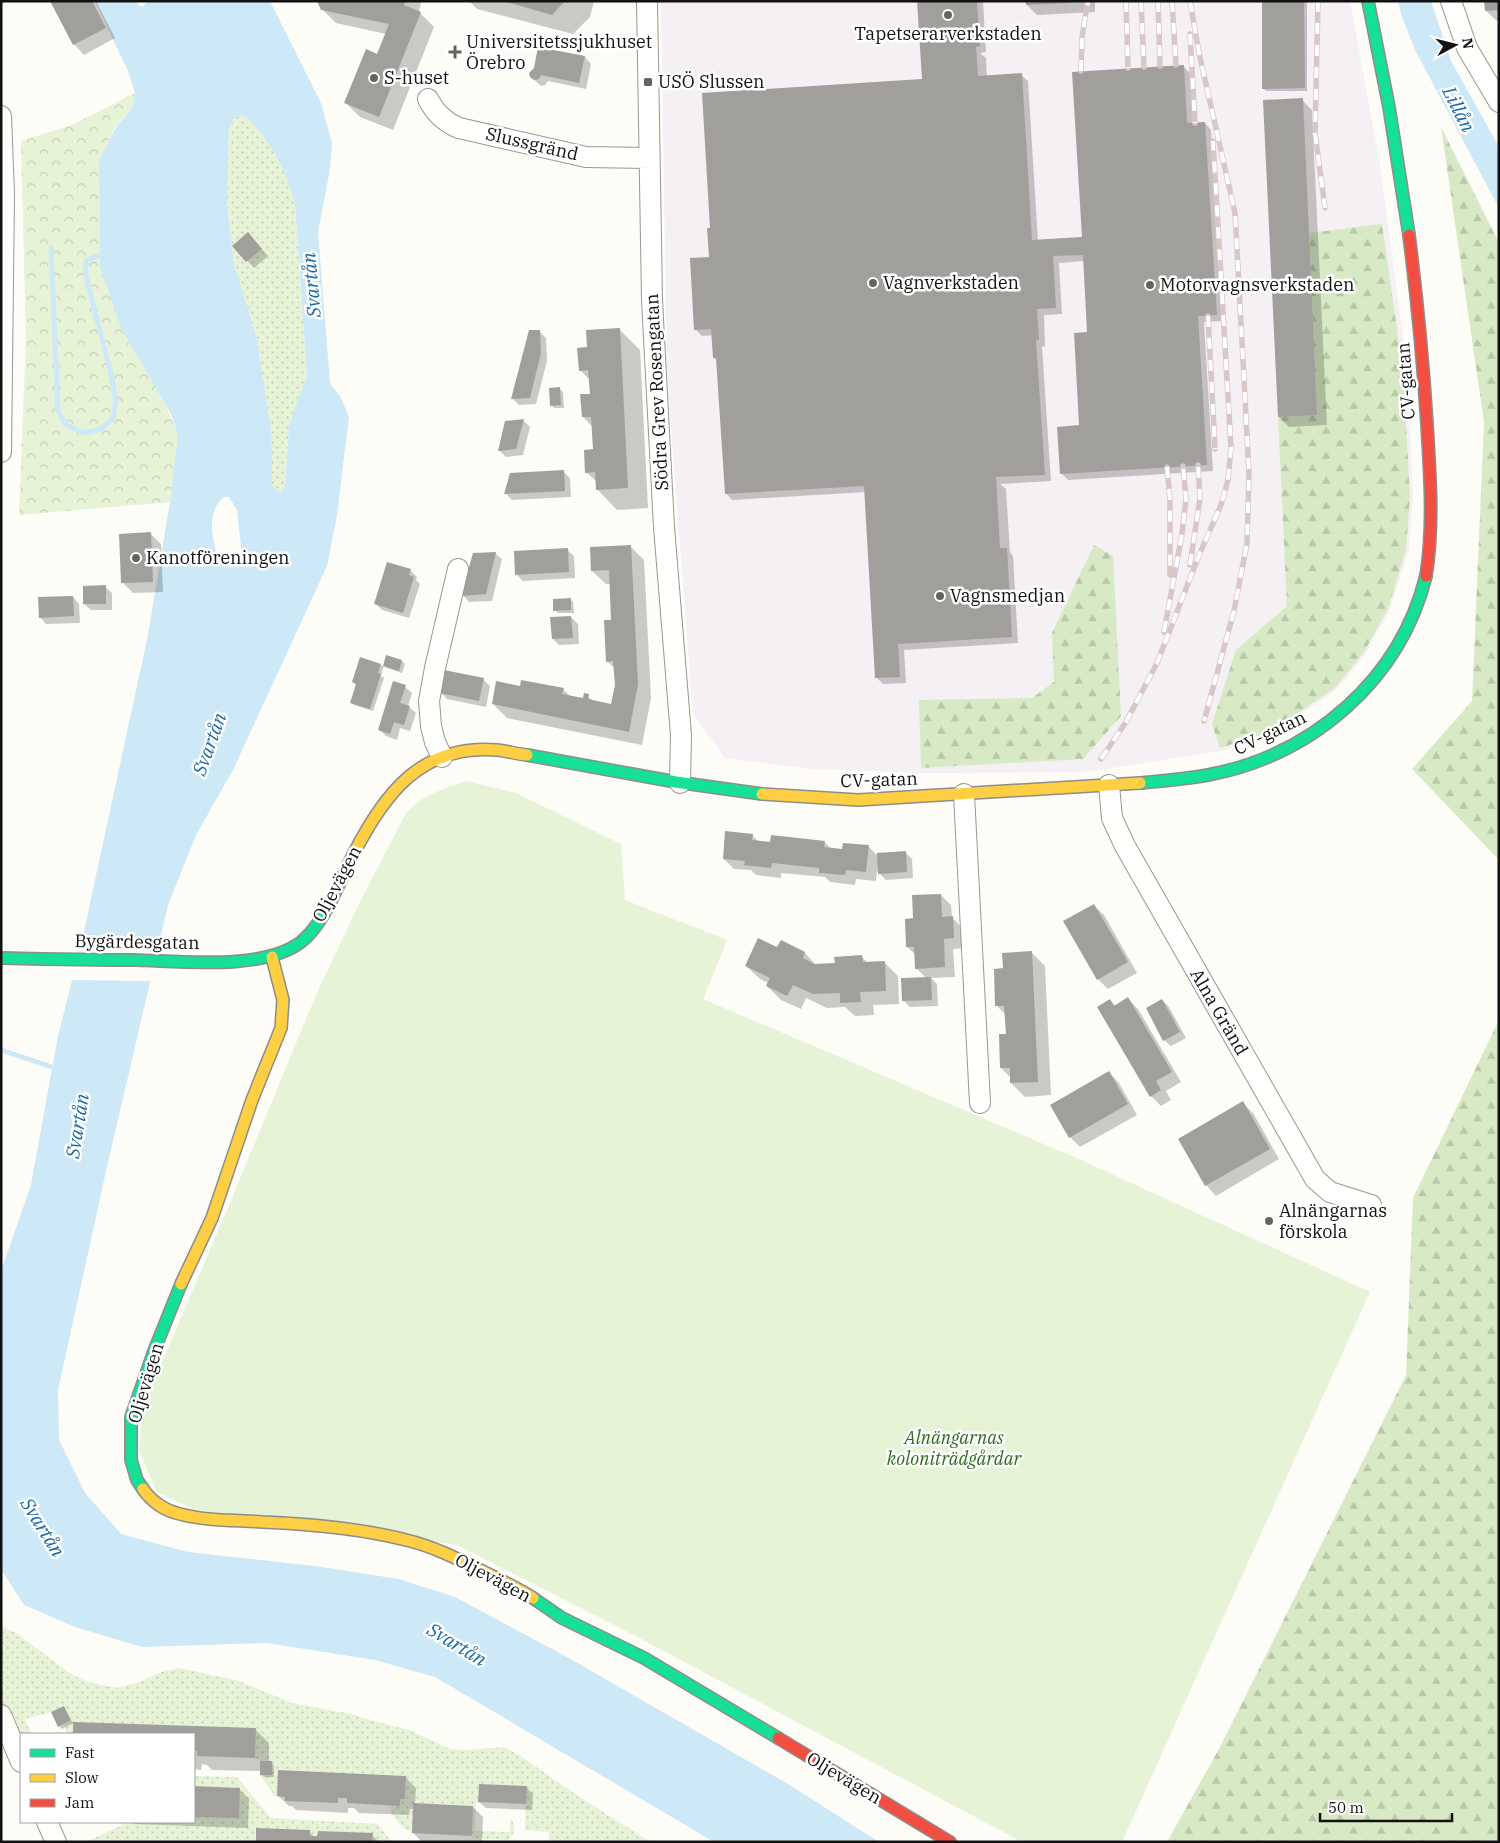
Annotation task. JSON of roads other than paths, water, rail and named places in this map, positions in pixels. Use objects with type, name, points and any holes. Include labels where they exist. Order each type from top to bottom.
[{"type":"street","name":"Södra Grev Rosengatan","points":[[647,1],[652,300],[664,527],[681,735],[680,783]]},
{"type":"street","name":"CV-gatan","points":[[442,757],[468,750],[497,750],[680,783],[818,800],[858,800],[1184,780],[1211,776],[1256,763],[1289,748],[1338,716],[1366,691],[1394,655],[1408,629],[1422,593],[1431,538],[1429,457],[1419,316],[1392,118],[1368,1]]},
{"type":"street","points":[[1451,1],[1467,48],[1499,102]]},
{"type":"street","name":"Slussgränd","points":[[428,99],[433,110],[441,118],[458,128],[586,157],[649,158]]},
{"type":"street","points":[[1,116],[3,194],[1,452]]},
{"type":"street","points":[[442,757],[435,742],[431,726],[429,701],[458,569]]},
{"type":"street","name":"Oljevägen","points":[[442,757],[413,771],[396,785],[376,812],[321,919],[300,943],[272,957],[284,995],[281,1028],[252,1100],[212,1218],[191,1268],[176,1296],[131,1417],[131,1460],[137,1480],[148,1496],[162,1507],[178,1514],[200,1518],[303,1524],[372,1532],[408,1540],[446,1553],[519,1589],[562,1618],[644,1658],[950,1842]]},
{"type":"street","name":"Alna Gränd","points":[[1109,785],[1112,818],[1125,846],[1315,1179],[1330,1192],[1371,1205]]},
{"type":"street","points":[[964,794],[980,1103]]},
{"type":"street","name":"Bygärdesgatan","points":[[1,958],[236,962],[272,957]]},
{"type":"street","points":[[1,1715],[20,1760]]},
{"type":"street","points":[[47,1823],[56,1842]]},
{"type":"water","name":"Svartån","points":[[95,1],[134,1],[142,7],[148,1],[270,1],[321,103],[332,143],[330,169],[318,232],[330,383],[340,396],[349,417],[337,515],[327,566],[233,770],[196,835],[168,905],[106,1171],[58,1390],[59,1440],[85,1493],[121,1534],[188,1552],[315,1566],[399,1579],[455,1597],[567,1657],[788,1784],[879,1842],[714,1842],[435,1677],[375,1660],[267,1643],[142,1647],[75,1627],[24,1605],[1,1569],[1,1271],[31,1185],[58,1036],[81,945],[148,635],[170,502],[178,435],[171,414],[122,330],[100,267],[99,160],[116,127],[132,108],[135,93],[128,71]],"holes":[[[235,117],[246,117],[255,126],[277,157],[288,181],[295,205],[307,377],[289,426],[285,486],[282,492],[272,486],[271,430],[256,335],[234,264],[227,203],[229,130]],[[224,497],[229,497],[237,510],[242,556],[236,561],[227,564],[218,560],[212,526],[214,510]]]},
{"type":"water","name":"Lillån","points":[[1398,1],[1431,1],[1451,61],[1499,147],[1499,208],[1415,50]]},
{"type":"waterway","points":[[51,248],[58,411],[66,425],[85,433],[101,429],[113,418],[116,400],[85,273],[87,260],[100,255]]},
{"type":"waterway","points":[[1,1050],[58,1069]]},
{"type":"railway","points":[[1081,71],[1082,37],[1088,1]]},
{"type":"railway","points":[[1126,1],[1128,68]]},
{"type":"railway","points":[[1141,1],[1144,67]]},
{"type":"railway","points":[[1158,1],[1160,66]]},
{"type":"railway","points":[[1172,1],[1176,65]]},
{"type":"railway","points":[[1190,1],[1199,53],[1235,213],[1249,472],[1247,543],[1234,611],[1204,721]]},
{"type":"railway","points":[[1318,1],[1315,133],[1325,208]]},
{"type":"railway","points":[[1190,34],[1195,123]]},
{"type":"railway","points":[[1101,759],[1126,722],[1157,663],[1221,505],[1228,480],[1231,448],[1213,141]]},
{"type":"railway","points":[[1208,316],[1215,449]]},
{"type":"railway","points":[[1190,565],[1200,498],[1198,465]]},
{"type":"railway","points":[[1164,632],[1182,534],[1186,499],[1183,466]]},
{"type":"railway","points":[[1167,467],[1170,500],[1170,575]]},
{"type":"place","name":"Tapetserarverkstaden","points":[[948,15]]},
{"type":"place","name":"Universitetssjukhuset Örebro","points":[[455,52]]},
{"type":"place","name":"S-huset","points":[[374,78]]},
{"type":"place","name":"USÖ Slussen","points":[[648,82]]},
{"type":"place","name":"Vagnverkstaden","points":[[873,283]]},
{"type":"place","name":"Motorvagnsverkstaden","points":[[1150,285]]},
{"type":"place","name":"Kanotföreningen","points":[[136,558]]},
{"type":"place","name":"Vagnsmedjan","points":[[940,596]]},
{"type":"place","name":"Alnängarnas förskola","points":[[1269,1221]]},
{"type":"park label","name":"Alnängarnas koloniträdgårdar","points":[[954,1448]]}]
